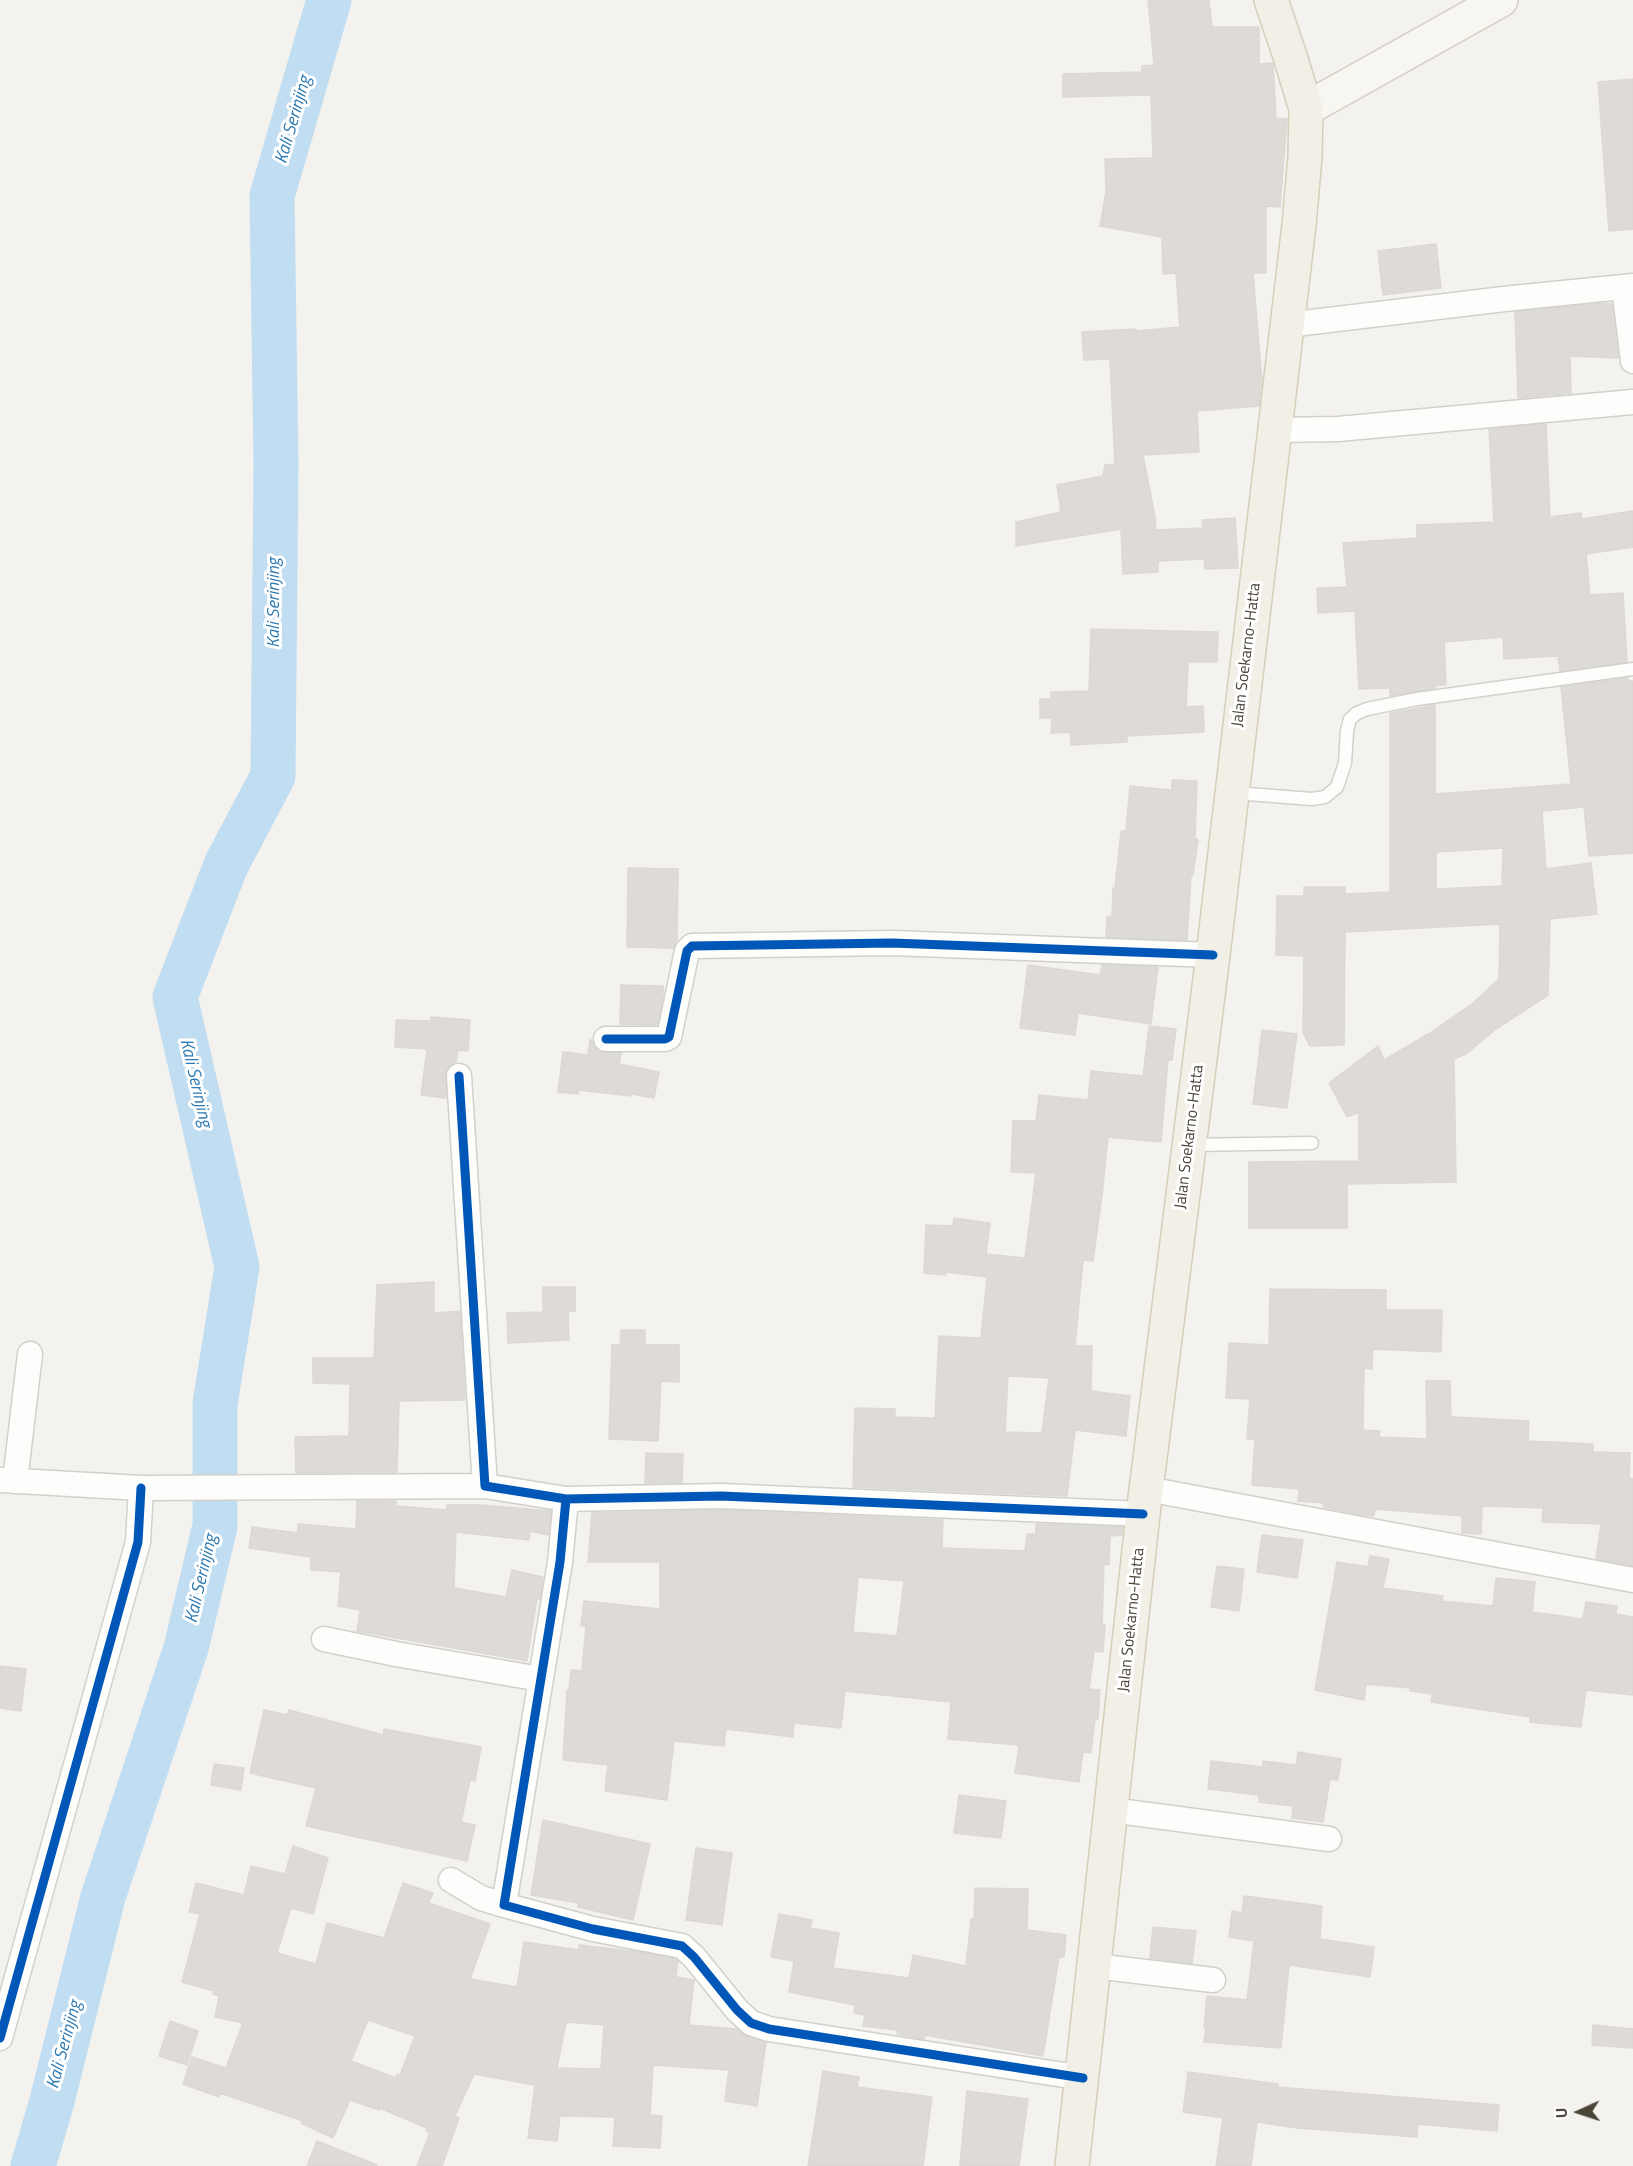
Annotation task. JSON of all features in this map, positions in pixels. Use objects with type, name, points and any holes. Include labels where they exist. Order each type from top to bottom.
[{"type":"main road","name":"Jalan Soekarno-Hatta","points":[[1072,2166],[1083,2078],[1114,1969],[1111,1810],[1145,1501],[1213,955],[1305,157],[1306,109],[1271,0]]},
{"type":"main road","points":[[1306,109],[1501,0]]},
{"type":"street","points":[[1287,325],[1504,299],[1628,287],[1633,361]]},
{"type":"street","points":[[1275,430],[1318,431],[1633,402]]},
{"type":"street","points":[[606,1039],[665,1039],[669,1037],[687,951],[692,946],[892,943],[1213,955]]},
{"type":"street","points":[[459,1076],[484,1486]]},
{"type":"street","points":[[30,1354],[7,1480],[141,1488],[484,1486],[566,1499],[721,1496],[1145,1501],[1633,1580]]},
{"type":"street","points":[[0,2038],[138,1542],[141,1488]]},
{"type":"street","points":[[504,1905],[560,1562],[566,1499]]},
{"type":"street","points":[[324,1639],[540,1679]]},
{"type":"street","points":[[1111,1810],[1329,1839]]},
{"type":"street","points":[[451,1880],[481,1898],[504,1905],[593,1929],[682,1946],[694,1957],[737,2010],[751,2023],[769,2029],[1083,2078]]},
{"type":"street","points":[[1114,1969],[1213,1980]]},
{"type":"lane","points":[[1230,793],[1312,799],[1325,796],[1337,787],[1345,764],[1350,719],[1367,709],[1417,699],[1633,669]]},
{"type":"lane","points":[[1189,1144],[1312,1143]]},
{"type":"building","points":[[1148,0],[1209,0],[1212,27],[1259,27],[1259,64],[1273,63],[1276,118],[1287,119],[1280,207],[1266,206],[1266,273],[1253,273],[1262,381],[1259,406],[1197,411],[1199,452],[1143,455],[1156,530],[1203,528],[1202,520],[1235,518],[1238,568],[1205,569],[1204,559],[1158,561],[1158,572],[1123,574],[1121,529],[1016,546],[1016,522],[1061,512],[1057,485],[1103,476],[1105,465],[1115,464],[1110,359],[1084,360],[1082,332],[1180,327],[1176,273],[1163,274],[1162,237],[1100,226],[1106,192],[1105,159],[1153,158],[1151,95],[1063,97],[1063,74],[1142,72],[1142,66],[1154,65]]},
{"type":"building","points":[[1633,79],[1633,229],[1609,231],[1598,82]]},
{"type":"building","points":[[1436,244],[1441,288],[1383,295],[1378,251]]},
{"type":"building","points":[[1612,304],[1618,358],[1570,356],[1571,393],[1518,398],[1515,312]]},
{"type":"building","points":[[1546,424],[1550,517],[1581,513],[1582,519],[1633,511],[1633,547],[1586,554],[1590,595],[1623,593],[1627,662],[1560,671],[1558,656],[1504,659],[1503,637],[1444,642],[1446,685],[1435,685],[1435,688],[1390,696],[1390,688],[1359,689],[1355,611],[1318,613],[1317,588],[1347,587],[1343,543],[1417,538],[1417,525],[1494,522],[1489,429]]},
{"type":"building","points":[[1091,629],[1218,632],[1217,662],[1188,662],[1186,707],[1203,706],[1204,732],[1127,736],[1127,742],[1071,745],[1070,732],[1051,733],[1052,718],[1040,718],[1040,699],[1051,699],[1051,692],[1089,691]]},
{"type":"building","points":[[1628,678],[1628,681],[1633,681],[1633,853],[1589,856],[1584,807],[1542,811],[1546,869],[1591,863],[1597,914],[1550,919],[1548,995],[1496,1029],[1466,1054],[1454,1059],[1456,1182],[1347,1184],[1347,1228],[1249,1228],[1249,1162],[1359,1161],[1359,1112],[1347,1117],[1329,1083],[1378,1046],[1384,1060],[1430,1033],[1472,1004],[1499,979],[1500,924],[1345,932],[1344,1045],[1310,1046],[1303,1033],[1304,956],[1276,955],[1277,896],[1304,896],[1304,887],[1345,887],[1345,894],[1390,892],[1390,713],[1435,705],[1435,794],[1571,784],[1561,687]],"holes":[[[1503,848],[1502,886],[1436,889],[1436,852]]]},
{"type":"building","points":[[1172,780],[1197,781],[1195,839],[1198,840],[1193,875],[1191,874],[1187,940],[1106,937],[1107,917],[1112,917],[1113,888],[1115,888],[1121,831],[1126,831],[1130,786],[1172,790]]},
{"type":"building","points":[[628,868],[678,869],[677,940],[673,948],[627,947]]},
{"type":"building","points":[[1028,965],[1100,975],[1102,965],[1158,967],[1151,1024],[1078,1013],[1075,1035],[1020,1028]]},
{"type":"building","points":[[621,985],[663,986],[663,998],[657,1025],[620,1024]]},
{"type":"building","points":[[431,1017],[470,1020],[468,1051],[458,1050],[456,1062],[446,1070],[446,1098],[421,1095],[427,1049],[395,1047],[396,1020],[431,1021]]},
{"type":"building","points":[[1149,1026],[1176,1029],[1172,1060],[1168,1060],[1161,1142],[1108,1137],[1093,1261],[1083,1260],[1075,1346],[1092,1346],[1091,1391],[1130,1396],[1126,1436],[1075,1430],[1067,1496],[853,1487],[855,1408],[895,1409],[895,1417],[935,1418],[939,1336],[981,1338],[987,1277],[946,1272],[946,1275],[924,1273],[926,1225],[953,1226],[954,1218],[990,1223],[986,1254],[1025,1258],[1036,1173],[1011,1172],[1013,1121],[1036,1121],[1039,1095],[1088,1100],[1091,1071],[1143,1076]],"holes":[[[1008,1376],[1049,1378],[1042,1433],[1005,1432]]]},
{"type":"building","points":[[1262,1030],[1297,1034],[1287,1108],[1253,1104]]},
{"type":"building","points":[[590,1039],[599,1052],[621,1053],[619,1064],[659,1072],[654,1098],[579,1090],[578,1094],[558,1092],[563,1052],[588,1055]]},
{"type":"building","points":[[434,1282],[434,1313],[460,1311],[465,1400],[399,1401],[397,1472],[296,1473],[295,1437],[349,1436],[350,1384],[313,1383],[313,1358],[374,1358],[377,1285]]},
{"type":"building","points":[[543,1287],[575,1287],[575,1311],[568,1311],[569,1340],[508,1343],[507,1313],[543,1312]]},
{"type":"building","points":[[1270,1289],[1386,1290],[1386,1310],[1442,1310],[1441,1352],[1373,1349],[1372,1369],[1364,1368],[1363,1430],[1380,1431],[1379,1437],[1427,1439],[1426,1381],[1450,1381],[1451,1417],[1529,1421],[1528,1441],[1593,1444],[1593,1452],[1630,1453],[1629,1478],[1633,1479],[1633,1566],[1596,1559],[1601,1524],[1542,1522],[1543,1508],[1482,1506],[1481,1534],[1462,1533],[1462,1516],[1375,1509],[1374,1516],[1364,1515],[1323,1507],[1324,1503],[1298,1501],[1299,1489],[1252,1485],[1255,1439],[1247,1439],[1250,1399],[1226,1398],[1229,1343],[1269,1345]]},
{"type":"building","points":[[621,1330],[645,1330],[645,1345],[679,1345],[679,1382],[661,1381],[658,1441],[609,1439],[612,1345],[620,1345]]},
{"type":"building","points":[[646,1453],[683,1454],[682,1483],[645,1483]]},
{"type":"building","points":[[357,1501],[396,1501],[396,1506],[447,1510],[447,1505],[481,1505],[551,1511],[548,1535],[530,1531],[529,1540],[456,1532],[454,1588],[506,1597],[512,1570],[543,1577],[540,1599],[537,1598],[527,1661],[357,1631],[360,1610],[338,1606],[341,1572],[311,1570],[311,1557],[249,1548],[252,1527],[298,1533],[298,1524],[356,1529]]},
{"type":"building","points":[[721,1510],[943,1520],[942,1548],[1025,1551],[1027,1534],[1036,1534],[1036,1524],[1123,1527],[1122,1535],[1110,1536],[1109,1565],[1104,1564],[1103,1652],[1094,1651],[1089,1689],[1100,1690],[1098,1719],[1095,1719],[1091,1753],[1083,1752],[1079,1782],[1015,1773],[1019,1745],[948,1739],[951,1702],[845,1691],[841,1728],[794,1723],[793,1737],[726,1729],[724,1746],[674,1741],[667,1800],[605,1791],[608,1765],[563,1760],[567,1690],[569,1690],[571,1670],[582,1671],[586,1626],[581,1626],[584,1601],[660,1609],[660,1562],[588,1562],[592,1513]],"holes":[[[858,1577],[904,1581],[897,1636],[853,1632]]]},
{"type":"building","points":[[1262,1535],[1303,1540],[1297,1578],[1257,1572]]},
{"type":"building","points":[[1370,1556],[1389,1559],[1383,1588],[1443,1596],[1442,1601],[1493,1606],[1496,1578],[1535,1582],[1532,1612],[1583,1619],[1586,1602],[1617,1606],[1616,1614],[1633,1617],[1633,1695],[1586,1690],[1581,1727],[1530,1722],[1530,1717],[1431,1702],[1432,1694],[1410,1691],[1410,1688],[1366,1684],[1364,1700],[1315,1690],[1337,1562],[1368,1567]]},
{"type":"building","points":[[1217,1566],[1244,1569],[1239,1611],[1211,1607]]},
{"type":"building","points":[[0,1666],[26,1669],[21,1711],[0,1708]]},
{"type":"building","points":[[264,1710],[287,1715],[289,1710],[383,1735],[384,1729],[481,1747],[475,1781],[470,1780],[461,1822],[475,1825],[467,1861],[306,1826],[316,1788],[250,1773]]},
{"type":"building","points":[[1298,1752],[1341,1759],[1338,1780],[1330,1779],[1323,1822],[1292,1818],[1293,1806],[1259,1802],[1259,1795],[1208,1789],[1211,1761],[1263,1767],[1263,1761],[1296,1765]]},
{"type":"building","points":[[214,1764],[244,1768],[241,1790],[211,1785]]},
{"type":"building","points":[[959,1795],[1006,1801],[1001,1838],[954,1833]]},
{"type":"building","points":[[543,1820],[650,1844],[633,1920],[578,1907],[579,1903],[531,1895]]},
{"type":"building","points":[[293,1846],[328,1858],[313,1914],[291,1908],[277,1953],[316,1964],[327,1923],[384,1938],[403,1883],[433,1893],[429,1903],[490,1924],[470,1979],[517,1987],[524,1942],[579,1950],[579,1945],[640,1952],[675,1959],[678,1961],[676,1977],[694,1980],[689,2025],[736,2029],[746,2036],[766,2043],[757,2106],[725,2101],[729,2070],[653,2065],[650,2115],[662,2116],[660,2148],[613,2146],[615,2117],[560,2116],[557,2141],[528,2138],[535,2085],[474,2074],[455,2116],[459,2118],[442,2166],[417,2166],[430,2133],[426,2131],[427,2128],[380,2108],[379,2110],[350,2100],[333,2138],[301,2123],[303,2121],[220,2093],[219,2097],[183,2084],[192,2057],[226,2068],[243,2023],[215,2017],[219,1996],[213,1994],[214,1991],[182,1982],[200,1914],[189,1912],[196,1883],[244,1895],[251,1866],[285,1874]],"holes":[[[368,2020],[415,2036],[400,2075],[397,2074],[396,2078],[351,2061]],[[566,2022],[604,2025],[601,2069],[557,2068]]]},
{"type":"building","points":[[696,1848],[732,1853],[722,1925],[686,1920]]},
{"type":"building","points":[[975,1888],[1028,1889],[1027,1930],[1066,1935],[1064,1957],[1059,1957],[1043,2056],[925,2035],[924,2039],[897,2034],[898,2030],[863,2026],[865,2015],[854,2013],[855,2005],[789,1992],[794,1961],[771,1957],[779,1914],[812,1920],[810,1928],[839,1933],[833,1968],[909,1978],[913,1955],[966,1966],[971,1919],[974,1919]]},
{"type":"building","points":[[1244,1896],[1322,1906],[1320,1939],[1374,1947],[1370,1977],[1289,1965],[1281,2048],[1204,2042],[1207,1996],[1247,2000],[1254,1941],[1229,1937],[1232,1911],[1242,1913]]},
{"type":"building","points":[[1153,1927],[1196,1931],[1192,1963],[1150,1958]]},
{"type":"building","points":[[170,2021],[198,2031],[187,2065],[159,2056]]},
{"type":"building","points":[[1593,2025],[1633,2029],[1633,2048],[1592,2045]]},
{"type":"building","points":[[823,2071],[859,2077],[857,2087],[932,2097],[923,2166],[808,2166]]},
{"type":"building","points":[[1188,2072],[1278,2084],[1277,2087],[1499,2105],[1497,2131],[1418,2124],[1417,2137],[1297,2128],[1257,2122],[1251,2166],[1216,2166],[1223,2118],[1183,2112]]},
{"type":"building","points":[[967,2091],[1028,2099],[1019,2166],[960,2166]]},
{"type":"building","points":[[317,2141],[377,2165],[377,2166],[307,2166]]},
{"type":"waterway","name":"Kali Serinjing","points":[[33,2166],[52,2101],[103,1897],[186,1648],[215,1526],[215,1404],[237,1267],[175,997],[226,865],[273,776],[276,465],[272,196],[329,0]]},
{"type":"cycle path","points":[[606,1039],[665,1039],[669,1037],[687,951],[692,946],[892,943],[1213,955]]},
{"type":"cycle path","points":[[459,1076],[485,1486],[566,1499],[721,1496],[1143,1514]]},
{"type":"cycle path","points":[[0,2038],[138,1542],[141,1488]]},
{"type":"cycle path","points":[[566,1499],[560,1562],[504,1905],[593,1929],[682,1946],[694,1957],[737,2010],[751,2023],[769,2029],[1083,2078]]}]
